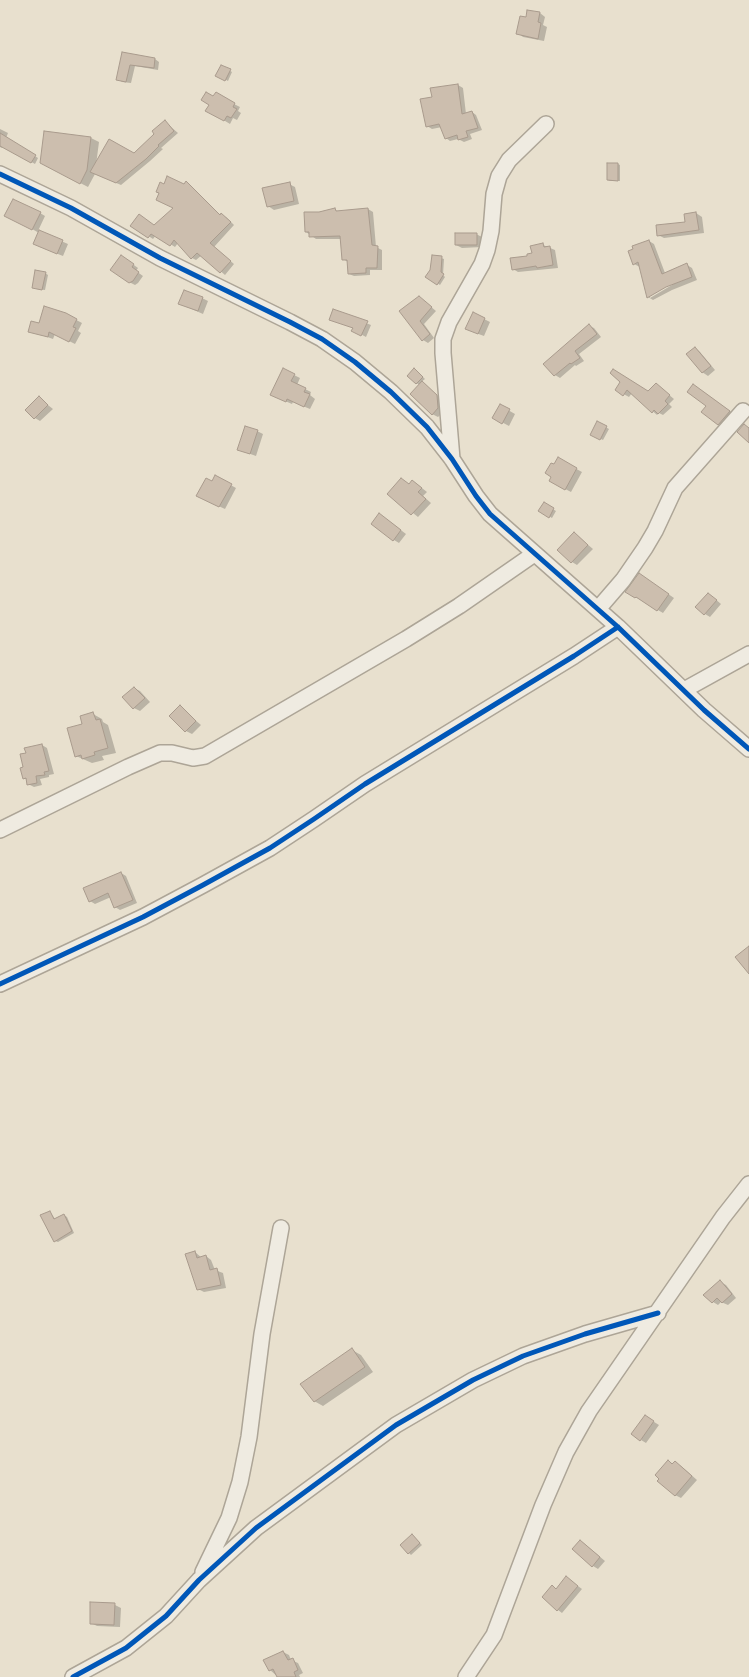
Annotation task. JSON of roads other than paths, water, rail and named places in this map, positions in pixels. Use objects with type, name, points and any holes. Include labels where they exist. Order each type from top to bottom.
[{"type":"street","points":[[452,459],[443,339],[448,322],[482,264],[487,250],[491,231],[494,194],[499,176],[509,160],[546,124]]},
{"type":"street","points":[[0,174],[63,203],[160,258],[322,339],[355,362],[391,392],[427,427],[490,514],[618,627],[749,749]]},
{"type":"street","points":[[598,609],[623,580],[645,548],[675,488],[743,411]]},
{"type":"street","points":[[0,830],[160,753],[172,753],[193,758],[205,756],[406,639],[459,606],[534,554]]},
{"type":"street","points":[[0,984],[143,917],[270,848],[365,784],[618,627]]},
{"type":"street","points":[[684,690],[749,654]]},
{"type":"street","points":[[466,1677],[494,1635],[543,1505],[566,1452],[589,1411],[723,1217],[749,1184]]},
{"type":"street","points":[[199,1580],[229,1518],[240,1482],[249,1437],[262,1334],[281,1228]]},
{"type":"street","points":[[73,1677],[126,1648],[166,1616],[199,1580],[256,1528],[396,1425],[473,1380],[523,1356],[585,1334],[658,1313]]}]
